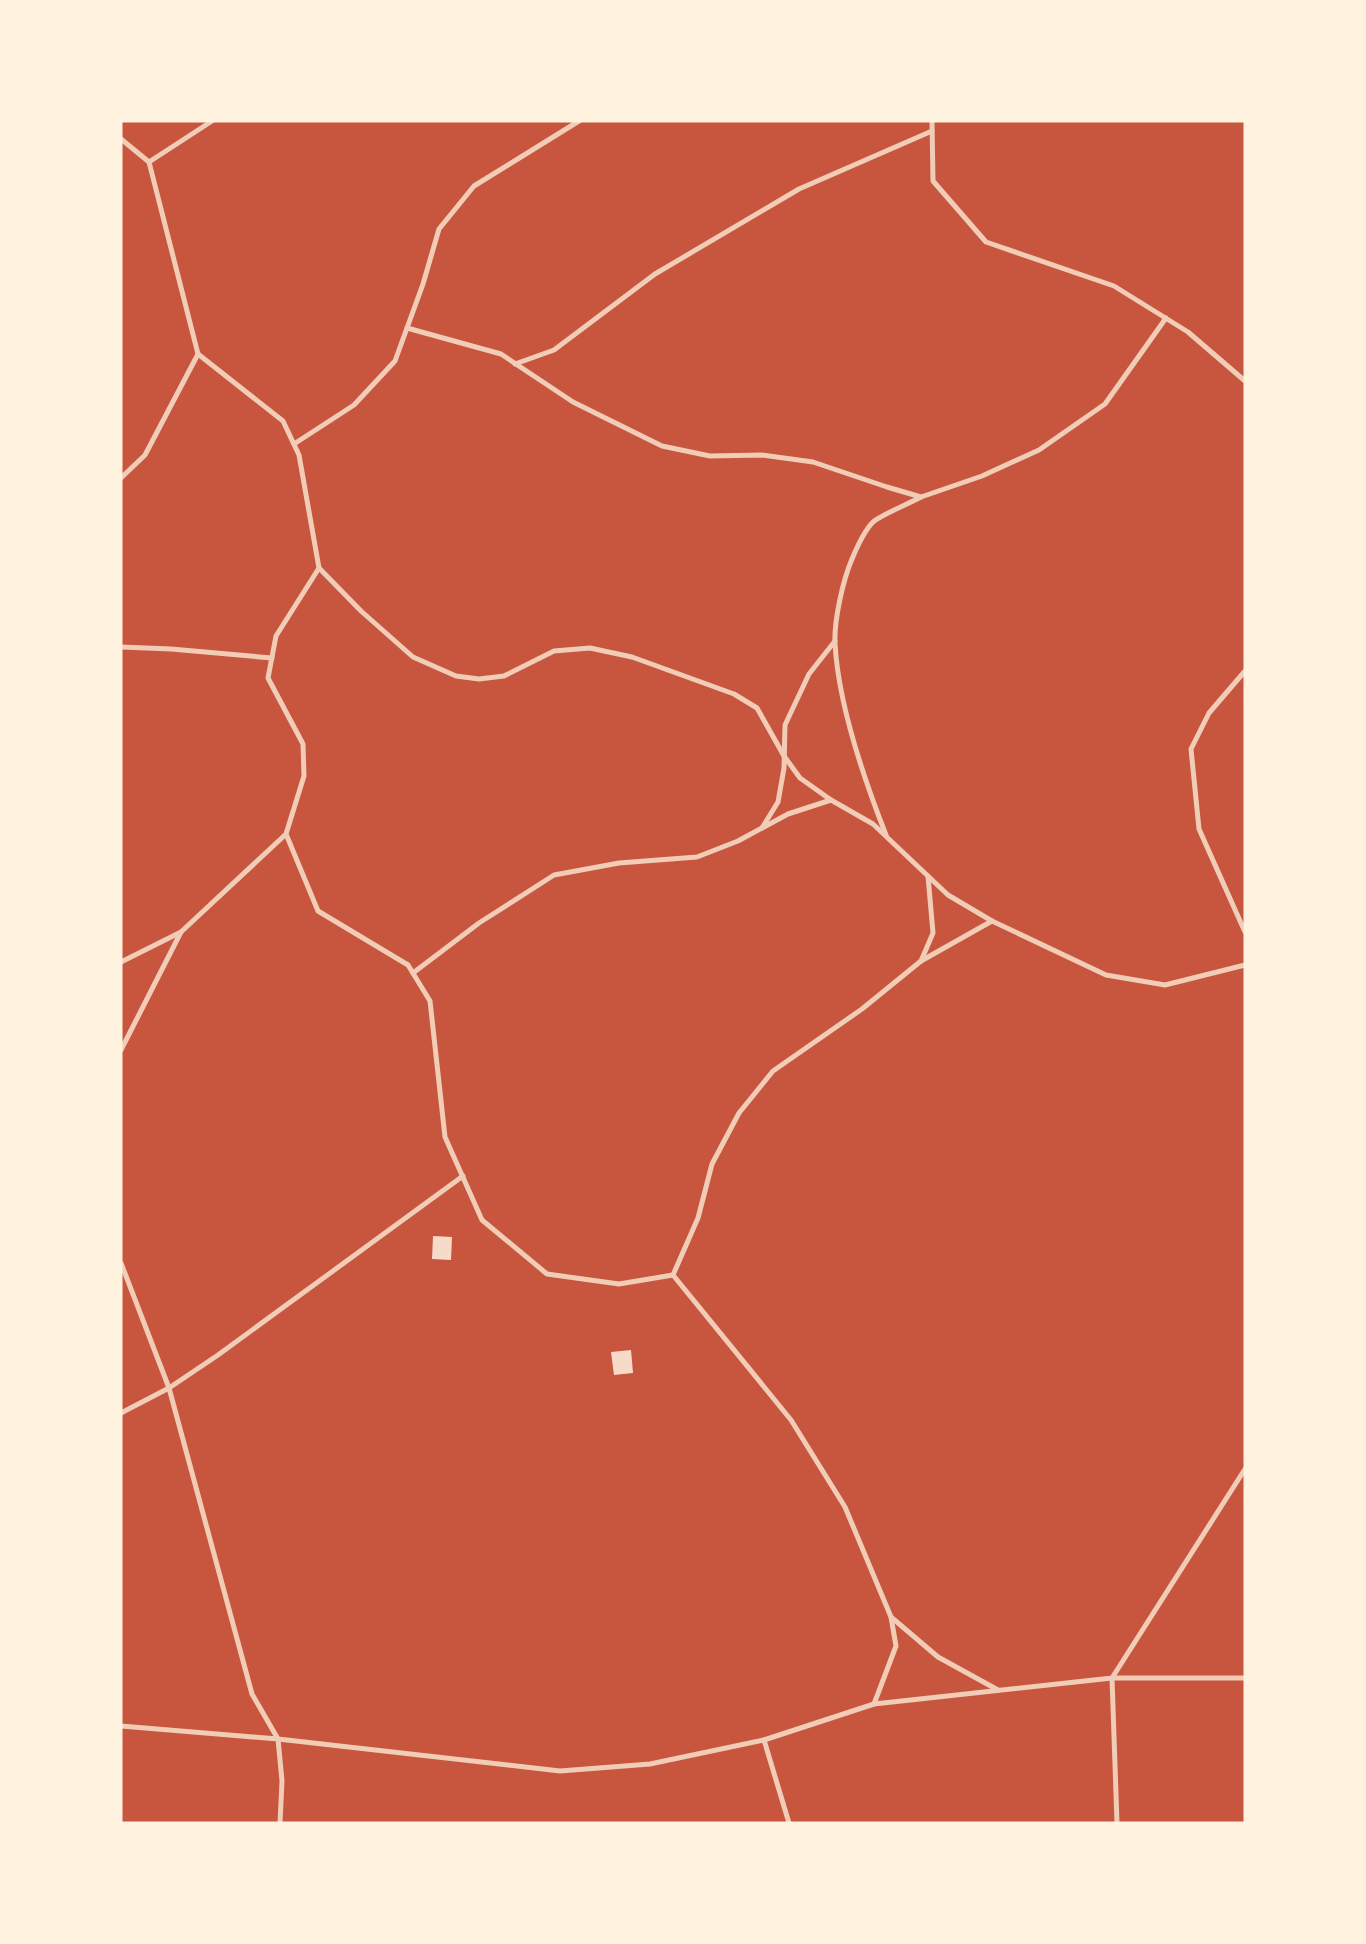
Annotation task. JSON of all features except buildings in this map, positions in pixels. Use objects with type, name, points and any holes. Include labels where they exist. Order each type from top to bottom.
[{"type":"lane","points":[[149,162],[212,121]]},
{"type":"lane","points":[[295,444],[354,405],[395,361],[423,284],[439,229],[474,186],[579,121]]},
{"type":"lane","points":[[932,121],[933,181],[986,242],[1114,286],[1188,331],[1245,382]]},
{"type":"lane","points":[[515,364],[554,350],[656,274],[799,189],[932,131]]},
{"type":"lane","points":[[121,139],[149,162],[198,354],[283,421],[299,455],[319,568],[361,611],[413,657],[456,676],[479,679],[505,676],[554,651],[590,648],[632,657],[734,694],[757,708],[784,756],[800,778],[873,824],[948,895],[992,921],[1106,975],[1165,985],[1245,965]]},
{"type":"lane","points":[[887,838],[855,742],[840,684],[835,641],[844,579],[857,546],[873,522],[921,497],[982,476],[1039,450],[1105,404],[1166,318]]},
{"type":"lane","points":[[407,328],[500,354],[573,402],[662,446],[710,457],[762,455],[813,462],[921,497]]},
{"type":"lane","points":[[121,478],[145,455],[198,354]]},
{"type":"lane","points":[[121,962],[181,932],[286,834],[304,776],[303,744],[268,678],[276,636],[319,568]]},
{"type":"lane","points":[[762,828],[778,802],[785,726],[809,674],[835,641]]},
{"type":"lane","points":[[121,647],[272,658]]},
{"type":"lane","points":[[1245,671],[1209,713],[1191,749],[1199,829],[1245,932]]},
{"type":"lane","points":[[413,973],[479,923],[554,875],[619,863],[697,857],[738,841],[788,814],[831,800]]},
{"type":"lane","points":[[286,834],[318,911],[408,965],[430,1001],[445,1137],[482,1220],[547,1274],[619,1284],[673,1275]]},
{"type":"lane","points":[[921,961],[933,933],[928,876]]},
{"type":"lane","points":[[673,1275],[698,1218],[712,1164],[739,1113],[773,1072],[862,1009],[921,961],[992,921]]},
{"type":"lane","points":[[121,1050],[181,932]]},
{"type":"lane","points":[[121,1031],[127,1037]]},
{"type":"lane","points":[[121,1413],[169,1388],[218,1355],[463,1176]]},
{"type":"lane","points":[[121,1263],[169,1388],[251,1695],[278,1739],[282,1780],[280,1823]]},
{"type":"lane","points":[[673,1275],[791,1420],[845,1507],[891,1617],[896,1646],[874,1704]]},
{"type":"lane","points":[[1117,1823],[1112,1678],[1245,1469]]},
{"type":"lane","points":[[891,1617],[938,1657],[998,1690]]},
{"type":"lane","points":[[121,1726],[278,1739],[560,1771],[650,1764],[764,1740],[874,1704],[1112,1678],[1245,1678]]},
{"type":"lane","points":[[764,1740],[789,1823]]}]
